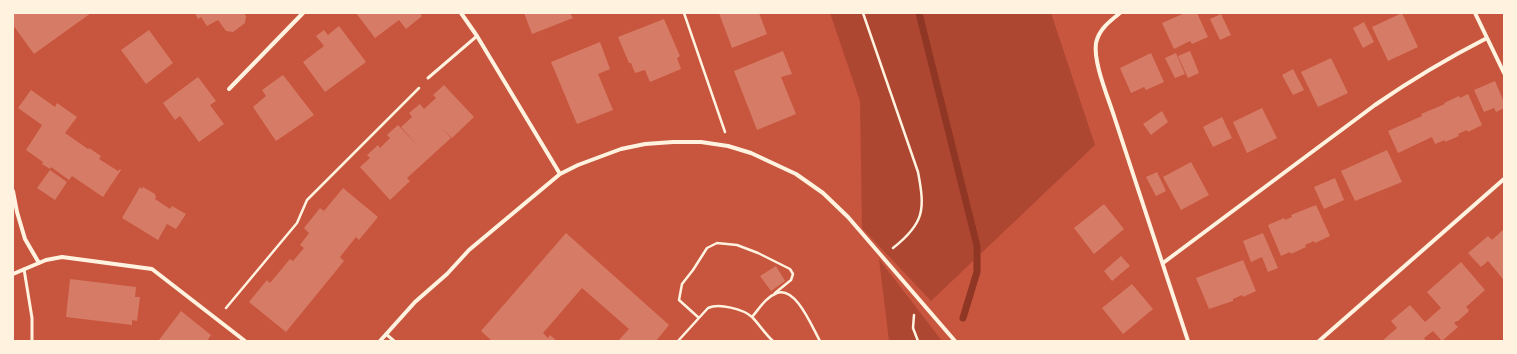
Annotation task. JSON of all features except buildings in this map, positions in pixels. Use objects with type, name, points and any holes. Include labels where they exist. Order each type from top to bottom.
[{"type":"street","points":[[229,89],[303,13]]},
{"type":"street","points":[[461,13],[477,36],[560,174]]},
{"type":"street","points":[[1120,13],[1108,22],[1096,43],[1098,66],[1129,165],[1188,341]]},
{"type":"street","points":[[1475,13],[1504,72]]},
{"type":"street","points":[[1163,263],[1380,101],[1447,58],[1487,38]]},
{"type":"street","points":[[380,341],[415,302],[447,274],[469,250],[560,174],[596,157],[620,149],[645,144],[673,142],[701,142],[728,146],[751,153],[796,174],[823,193],[848,217],[955,341]]},
{"type":"street","points":[[1319,341],[1504,179]]},
{"type":"street","points":[[13,191],[17,212],[25,239],[39,263]]},
{"type":"street","points":[[13,274],[46,260],[62,257],[152,269],[244,341]]},
{"type":"lane","points":[[428,78],[477,36]]},
{"type":"lane","points":[[24,269],[32,318],[32,341]]},
{"type":"lane","points":[[386,334],[394,341]]},
{"type":"path","points":[[684,13],[724,127],[728,146]]},
{"type":"path","points":[[863,13],[918,172],[923,196],[922,211],[918,222],[909,234],[882,257]]},
{"type":"path","points":[[217,320],[244,285],[297,223],[307,200],[428,78]]},
{"type":"path","points":[[699,318],[679,300],[682,284],[707,248],[717,243],[737,245],[758,253],[790,269],[792,274],[791,280],[765,301],[752,317]]},
{"type":"path","points":[[775,293],[784,292],[791,295],[797,301],[820,341]]},
{"type":"path","points":[[916,296],[913,328],[918,341]]},
{"type":"path","points":[[678,341],[708,308],[713,305],[722,305],[752,317],[772,341]]},
{"type":"shaded area","points":[[830,13],[1051,13],[1095,145],[931,301],[862,228],[860,101]]},
{"type":"shaded area","points":[[879,259],[942,341],[889,341]]},
{"type":"waterway","points":[[919,13],[977,246],[977,272],[963,318]]}]
